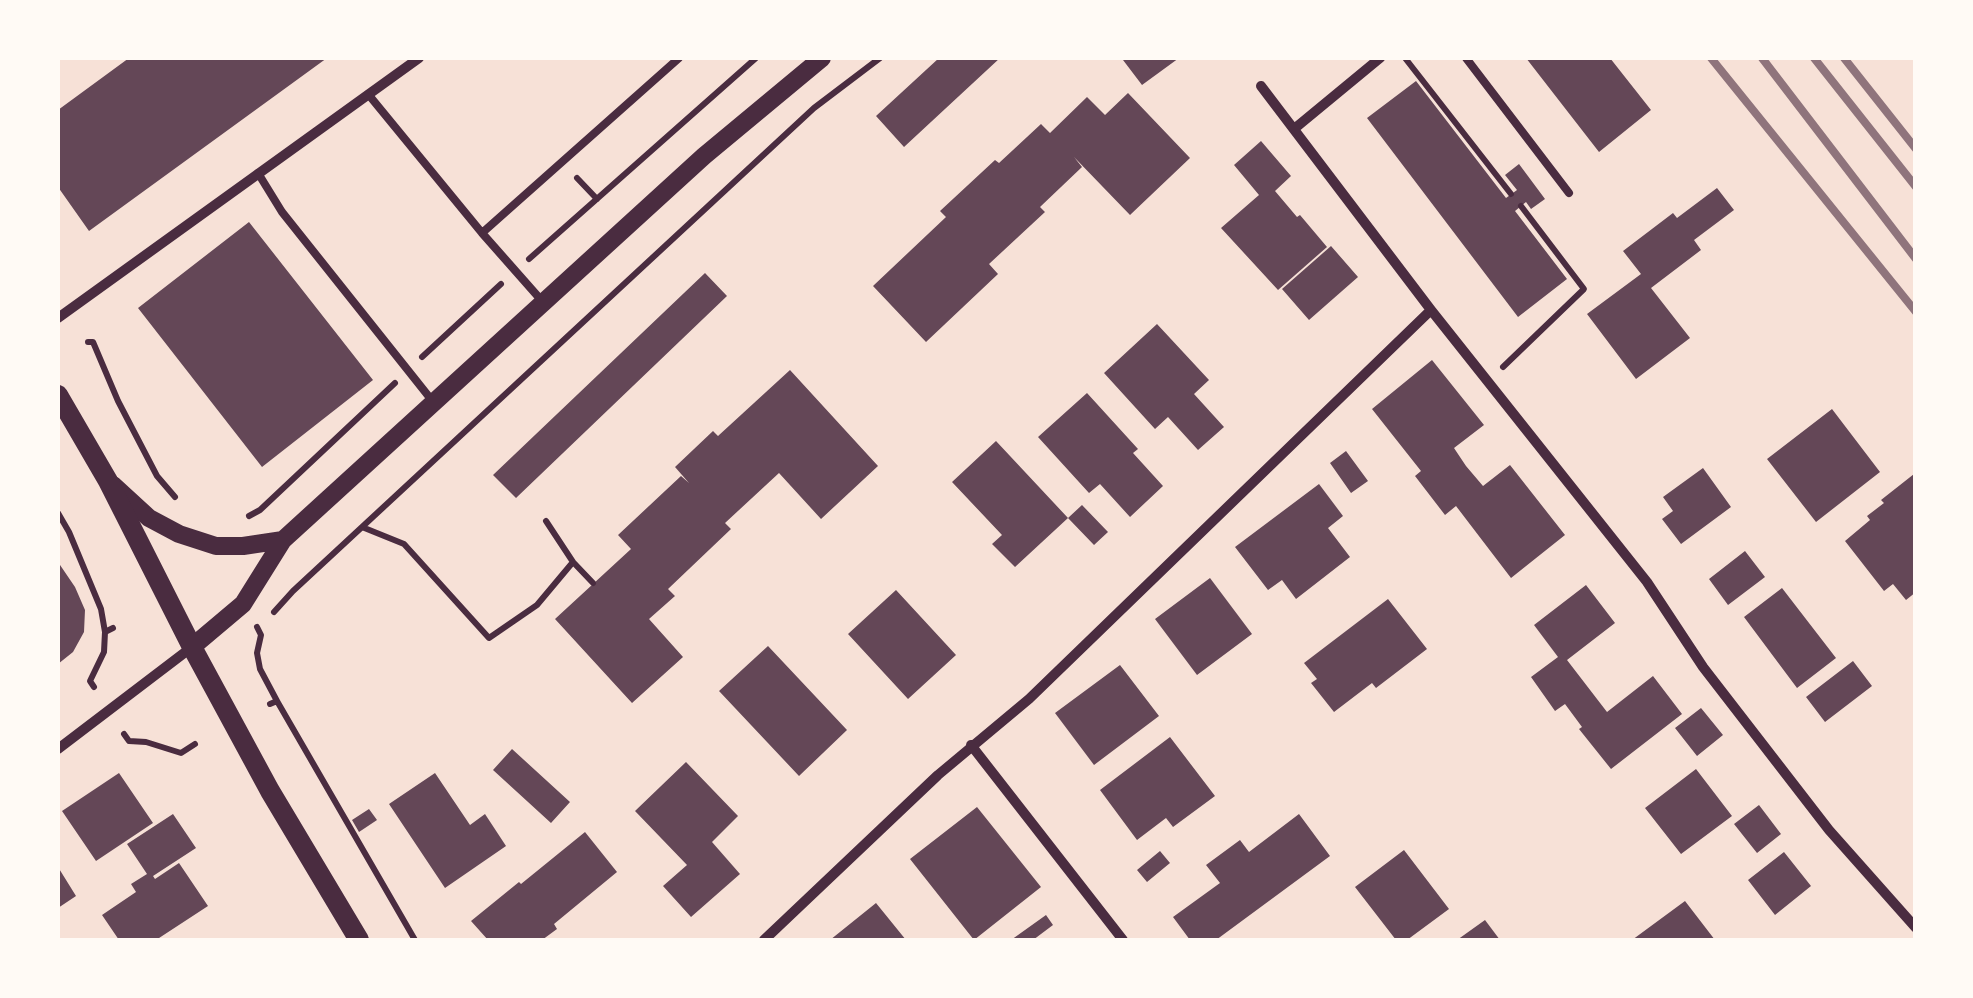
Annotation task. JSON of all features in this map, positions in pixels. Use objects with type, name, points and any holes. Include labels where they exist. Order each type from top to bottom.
[{"type":"main road","points":[[58,394],[108,481],[270,791],[355,939]]},
{"type":"street","points":[[58,318],[419,58]]},
{"type":"street","points":[[58,749],[243,604],[284,540],[704,156],[822,58]]},
{"type":"street","points":[[1294,129],[1380,58]]},
{"type":"street","points":[[1261,86],[1431,310],[1646,582],[1704,666],[1829,830],[1916,928]]},
{"type":"street","points":[[764,940],[938,774],[1029,699],[1431,310]]},
{"type":"street","points":[[108,481],[149,518],[178,534],[216,546],[284,540]]},
{"type":"street","points":[[972,745],[1122,940]]},
{"type":"lane","points":[[482,233],[679,58]]},
{"type":"lane","points":[[1466,58],[1568,192]]},
{"type":"lane","points":[[368,94],[545,304]]},
{"type":"lane","points":[[258,173],[282,212],[434,403]]},
{"type":"path","points":[[244,518],[260,510],[516,270],[755,58]]},
{"type":"path","points":[[415,940],[274,703],[260,669],[258,630],[292,591],[814,108],[880,58]]},
{"type":"path","points":[[1406,58],[1511,194]]},
{"type":"path","points":[[1488,382],[1584,289],[1520,206]]},
{"type":"path","points":[[88,342],[93,342],[158,476],[181,502]]},
{"type":"path","points":[[58,513],[101,609],[104,652],[90,681],[94,687]]},
{"type":"path","points":[[546,521],[573,562],[593,583]]},
{"type":"path","points":[[362,527],[404,544],[489,638],[537,605],[573,562]]},
{"type":"path","points":[[104,632],[113,628]]},
{"type":"path","points":[[124,734],[129,742],[146,742],[182,753],[195,744]]},
{"type":"building","points":[[129,58],[327,58],[89,231],[58,187],[58,110]]},
{"type":"building","points":[[939,58],[1000,58],[904,147],[876,116]]},
{"type":"building","points":[[1179,58],[1142,85],[1123,60]]},
{"type":"building","points":[[1526,58],[1610,58],[1651,110],[1599,152]]},
{"type":"building","points":[[1416,81],[1506,198],[1517,190],[1505,175],[1519,164],[1545,199],[1531,209],[1526,202],[1515,211],[1567,279],[1518,317],[1367,118]]},
{"type":"building","points":[[1128,93],[1190,158],[1130,215],[1074,157],[1082,167],[1040,207],[1045,212],[989,264],[998,274],[926,342],[873,286],[946,217],[940,211],[1041,124],[1050,133],[1087,97],[1105,115]]},
{"type":"building","points":[[1261,141],[1291,176],[1275,191],[1327,247],[1278,290],[1221,228],[1259,195],[1234,165]]},
{"type":"building","points":[[1717,188],[1734,210],[1694,240],[1701,250],[1651,288],[1690,338],[1636,379],[1587,314],[1641,274],[1623,251],[1673,213],[1677,218]]},
{"type":"building","points":[[249,222],[373,380],[262,467],[138,308]]},
{"type":"building","points":[[1331,246],[1358,277],[1309,320],[1282,289]]},
{"type":"building","points":[[705,273],[727,296],[516,498],[493,475]]},
{"type":"building","points":[[1157,324],[1209,380],[1194,394],[1224,427],[1198,450],[1168,417],[1155,429],[1104,373]]},
{"type":"building","points":[[1432,360],[1484,425],[1454,448],[1466,466],[1483,486],[1510,465],[1565,535],[1511,578],[1456,506],[1445,515],[1415,476],[1421,471],[1372,409]]},
{"type":"building","points":[[790,370],[878,466],[821,519],[779,473],[725,523],[731,529],[668,589],[675,596],[649,619],[683,657],[632,703],[555,619],[631,549],[618,535],[681,476],[689,483],[675,467],[713,431],[718,436]]},
{"type":"building","points":[[1087,393],[1138,449],[1133,453],[1163,486],[1130,517],[1100,484],[1089,493],[1038,437]]},
{"type":"building","points":[[1832,409],[1880,472],[1816,522],[1767,459]]},
{"type":"building","points":[[996,441],[1068,518],[1015,567],[992,544],[1002,535],[952,482]]},
{"type":"building","points":[[1346,451],[1368,481],[1351,493],[1330,463]]},
{"type":"building","points":[[1703,468],[1731,507],[1681,544],[1662,519],[1673,511],[1663,497]]},
{"type":"building","points":[[1914,474],[1916,592],[1906,600],[1893,584],[1884,591],[1845,541],[1870,520],[1867,516],[1884,503],[1881,500]]},
{"type":"building","points":[[1319,484],[1343,516],[1328,528],[1350,557],[1296,599],[1282,580],[1268,590],[1235,547]]},
{"type":"building","points":[[1082,505],[1108,532],[1094,545],[1068,518]]},
{"type":"building","points":[[1745,551],[1765,577],[1728,605],[1709,579]]},
{"type":"building","points":[[58,562],[85,610],[84,632],[73,652],[58,664]]},
{"type":"building","points":[[1210,578],[1252,634],[1197,675],[1155,619]]},
{"type":"building","points":[[1586,585],[1615,623],[1567,660],[1607,712],[1653,676],[1682,714],[1611,769],[1579,729],[1582,727],[1565,704],[1555,711],[1531,677],[1558,657],[1534,625]]},
{"type":"building","points":[[1782,588],[1836,658],[1797,688],[1744,617]]},
{"type":"building","points":[[896,590],[956,655],[908,699],[848,634]]},
{"type":"building","points":[[1388,599],[1427,649],[1376,688],[1372,683],[1334,712],[1311,683],[1317,679],[1304,663]]},
{"type":"building","points":[[768,646],[847,730],[799,776],[719,691]]},
{"type":"building","points":[[1853,661],[1872,686],[1825,722],[1806,697]]},
{"type":"building","points":[[1120,665],[1159,716],[1094,765],[1055,713]]},
{"type":"building","points":[[1701,708],[1723,735],[1697,756],[1675,728]]},
{"type":"building","points":[[1170,737],[1215,796],[1173,827],[1166,818],[1137,840],[1100,790]]},
{"type":"building","points":[[512,749],[570,802],[551,823],[493,770]]},
{"type":"building","points":[[686,762],[738,816],[712,842],[740,874],[691,917],[663,886],[687,865],[635,811]]},
{"type":"building","points":[[1696,769],[1732,816],[1681,854],[1645,808]]},
{"type":"building","points":[[119,773],[153,823],[96,861],[62,811]]},
{"type":"building","points":[[435,773],[470,825],[485,814],[506,846],[445,888],[389,804]]},
{"type":"building","points":[[1759,805],[1781,834],[1757,853],[1734,824]]},
{"type":"building","points":[[977,807],[1041,887],[974,940],[910,859]]},
{"type":"building","points":[[369,809],[377,820],[359,832],[352,820]]},
{"type":"building","points":[[173,814],[196,848],[153,876],[155,879],[179,863],[208,906],[156,940],[119,940],[102,915],[136,892],[131,884],[147,874],[127,844]]},
{"type":"building","points":[[1299,814],[1330,856],[1216,940],[1190,940],[1173,917],[1220,883],[1206,865],[1240,840],[1249,852]]},
{"type":"building","points":[[585,832],[617,872],[554,924],[557,929],[542,940],[488,940],[471,921]]},
{"type":"building","points":[[1404,850],[1449,909],[1407,940],[1396,940],[1355,887]]},
{"type":"building","points":[[1160,851],[1170,863],[1147,882],[1137,870]]},
{"type":"building","points":[[1784,852],[1811,886],[1775,915],[1748,880]]},
{"type":"building","points":[[58,867],[76,896],[58,908]]},
{"type":"building","points":[[1685,901],[1715,940],[1632,940]]},
{"type":"building","points":[[876,903],[906,940],[830,940]]},
{"type":"building","points":[[1046,915],[1053,925],[1033,940],[1011,940]]},
{"type":"building","points":[[1485,920],[1500,940],[1457,940]]},
{"type":"railway","points":[[1711,58],[1916,312]]},
{"type":"railway","points":[[1762,58],[1916,259]]},
{"type":"railway","points":[[1814,58],[1916,187]]},
{"type":"railway","points":[[1844,58],[1916,149]]}]
